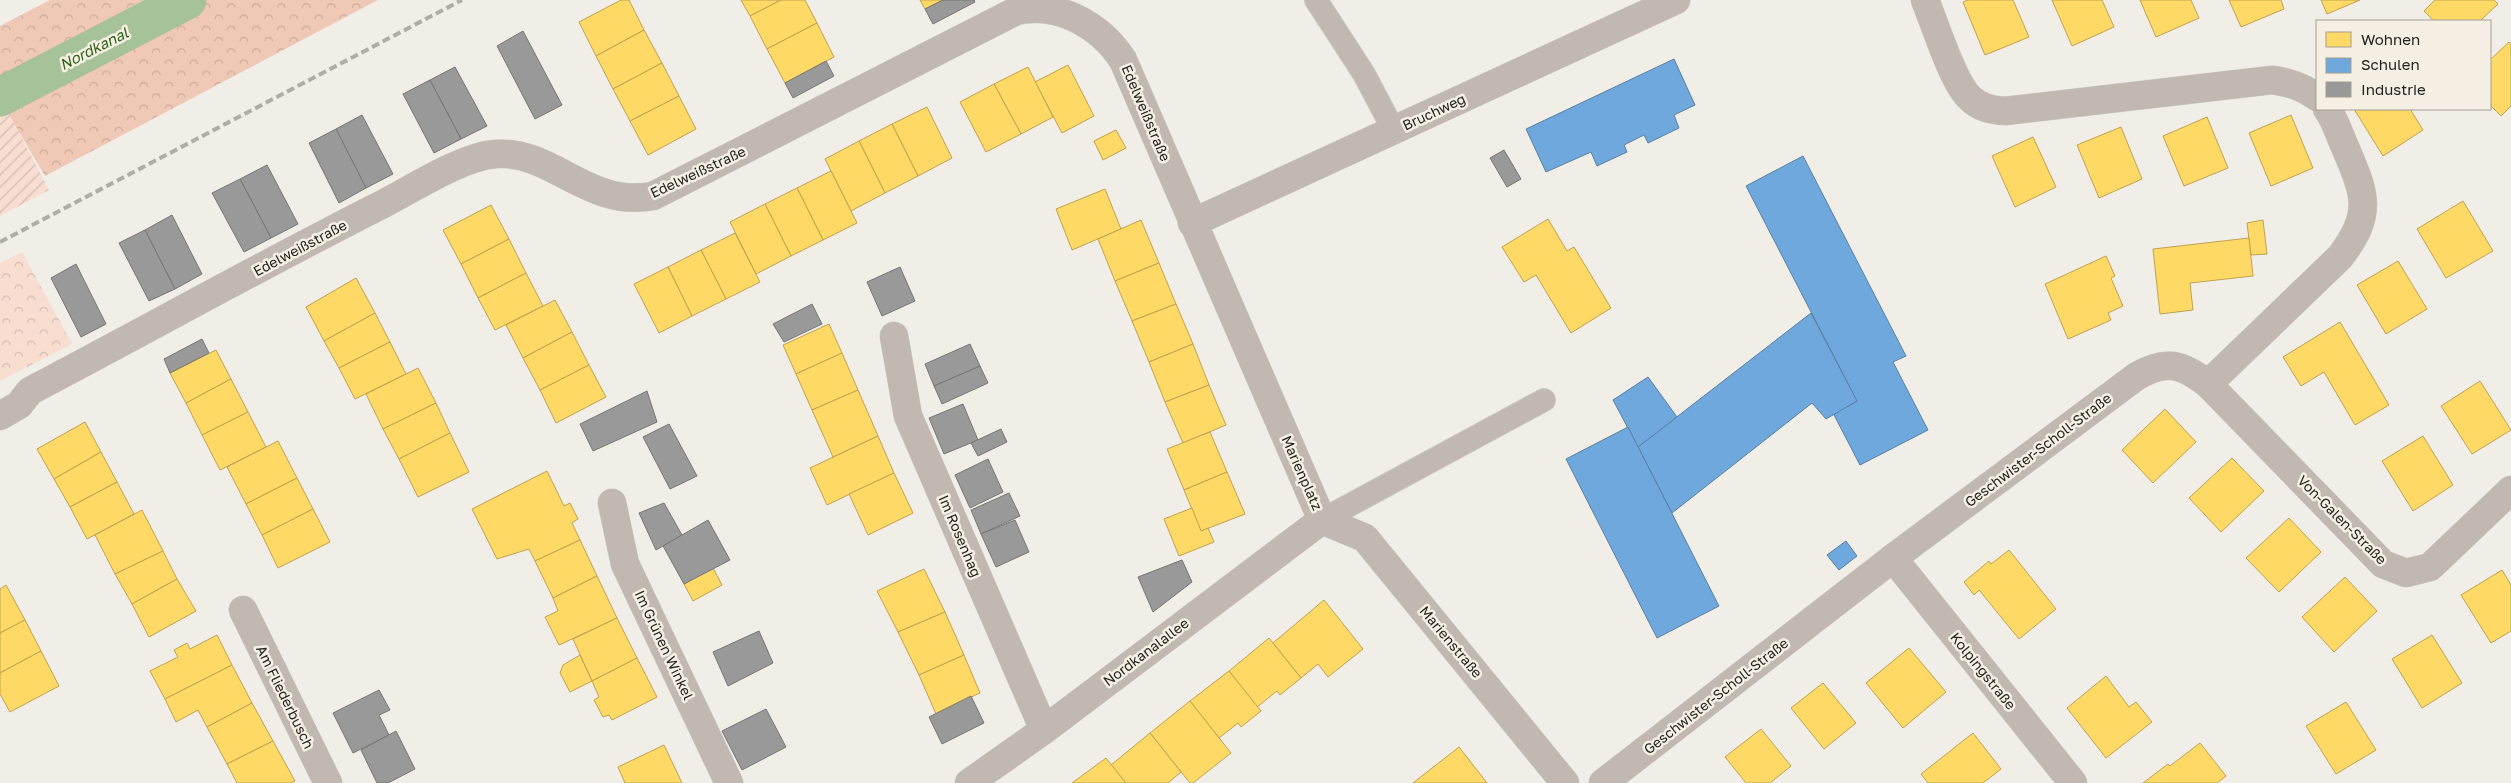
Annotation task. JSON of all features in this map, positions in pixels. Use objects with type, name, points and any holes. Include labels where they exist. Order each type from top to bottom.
[{"type":"street","name":"Bruchweg","points":[[1192,223],[1676,0]]},
{"type":"street","points":[[1925,0],[1961,89],[1979,105],[1991,110],[2005,111],[2272,80],[2288,82],[2304,88],[2316,96]]},
{"type":"street","name":"Edelweißstraße","points":[[0,416],[19,405],[30,391],[358,217],[468,161],[496,154],[511,154],[544,165],[595,190],[608,194],[638,198],[653,196],[735,156],[873,82],[1023,9],[1046,10],[1070,16],[1096,30],[1116,49],[1134,82],[1192,223]]},
{"type":"street","points":[[2208,384],[2340,257],[2352,241],[2359,226],[2363,207],[2362,188],[2326,110]]},
{"type":"street","name":"Marienplatz","points":[[1192,223],[1322,520]]},
{"type":"street","name":"Im Rosenhag","points":[[894,336],[908,416],[1044,730]]},
{"type":"street","name":"Geschwister-Scholl-Straße","points":[[1603,783],[1893,558],[2142,374],[2159,366],[2170,365],[2183,367],[2208,384]]},
{"type":"street","name":"Von-Galen-Straße","points":[[2208,384],[2383,564],[2406,573],[2430,566],[2511,490]]},
{"type":"street","name":"Im Grünen Winkel","points":[[612,503],[625,564],[729,783]]},
{"type":"street","name":"Nordkanalallee","points":[[982,780],[1044,730],[1322,520]]},
{"type":"street","name":"Marienstraße","points":[[1322,520],[1365,538],[1565,783]]},
{"type":"street","name":"Kolpingstraße","points":[[1893,558],[2073,783]]},
{"type":"street","name":"Am Fliederbusch","points":[[243,610],[328,783]]},
{"type":"lane","points":[[1316,0],[1361,68],[1394,131]]},
{"type":"lane","name":"Marienplatz","points":[[1322,520],[1544,400]]},
{"type":"green space","points":[[50,0],[378,0],[45,176],[0,100],[0,26]]},
{"type":"green space","points":[[6,108],[49,190],[0,216],[0,112]]},
{"type":"green space","points":[[22,252],[72,344],[0,381],[0,263]]},
{"type":"building: Wohnen","points":[[621,0],[629,0],[644,30],[596,56],[579,22]]},
{"type":"building: Wohnen","points":[[741,0],[781,0],[750,16]]},
{"type":"building: Wohnen","points":[[781,0],[805,0],[817,23],[767,49],[750,16]]},
{"type":"building: Wohnen","points":[[920,0],[943,0],[925,9]]},
{"type":"building: Wohnen","points":[[1968,0],[2013,0],[2029,37],[1985,55],[1963,2]]},
{"type":"building: Wohnen","points":[[2052,0],[2102,0],[2114,27],[2072,46]]},
{"type":"building: Wohnen","points":[[2140,0],[2191,0],[2199,18],[2156,37]]},
{"type":"building: Wohnen","points":[[2229,0],[2281,0],[2284,9],[2241,27]]},
{"type":"building: Wohnen","points":[[2321,0],[2360,0],[2327,14]]},
{"type":"building: Wohnen","points":[[2435,0],[2494,0],[2498,4],[2481,20],[2433,20],[2424,11]]},
{"type":"building: Wohnen","points":[[817,23],[834,57],[785,83],[767,49]]},
{"type":"building: Wohnen","points":[[644,30],[662,63],[613,89],[596,56]]},
{"type":"building: Wohnen","points":[[2509,42],[2511,44],[2511,106],[2501,116],[2491,106],[2491,59]]},
{"type":"building: Wohnen","points":[[662,63],[679,96],[630,121],[613,89]]},
{"type":"building: Wohnen","points":[[1068,65],[1094,116],[1062,133],[1035,82]]},
{"type":"building: Wohnen","points":[[1028,67],[1053,117],[1021,134],[994,84]]},
{"type":"building: Wohnen","points":[[994,84],[1021,134],[986,152],[960,102]]},
{"type":"building: Wohnen","points":[[679,96],[696,129],[648,155],[630,121]]},
{"type":"building: Wohnen","points":[[927,107],[952,158],[918,176],[892,124]]},
{"type":"building: Wohnen","points":[[2355,110],[2411,110],[2423,130],[2383,156]]},
{"type":"building: Wohnen","points":[[2291,115],[2313,168],[2271,186],[2249,133]]},
{"type":"building: Wohnen","points":[[2207,117],[2228,168],[2184,186],[2163,136]]},
{"type":"building: Wohnen","points":[[892,124],[918,176],[885,193],[859,141]]},
{"type":"building: Wohnen","points":[[2121,127],[2142,179],[2099,198],[2077,145]]},
{"type":"building: Wohnen","points":[[1116,130],[1126,148],[1103,160],[1094,141]]},
{"type":"building: Wohnen","points":[[2033,137],[2056,187],[2015,207],[1992,156]]},
{"type":"building: Wohnen","points":[[859,141],[885,193],[851,211],[825,159]]},
{"type":"building: Wohnen","points":[[831,171],[857,223],[823,240],[797,188]]},
{"type":"building: Wohnen","points":[[797,188],[823,240],[791,256],[765,204]]},
{"type":"building: Wohnen","points":[[1105,189],[1121,229],[1072,250],[1056,209]]},
{"type":"building: Wohnen","points":[[2463,201],[2493,251],[2446,278],[2417,229]]},
{"type":"building: Wohnen","points":[[765,204],[791,256],[756,274],[730,222]]},
{"type":"building: Wohnen","points":[[491,205],[509,239],[461,264],[443,230]]},
{"type":"building: Wohnen","points":[[1548,219],[1567,251],[1574,247],[1611,308],[1571,333],[1536,275],[1524,282],[1502,247]]},
{"type":"building: Wohnen","points":[[1141,220],[1159,263],[1115,281],[1098,239]]},
{"type":"building: Wohnen","points":[[2263,220],[2267,254],[2251,255],[2247,223]]},
{"type":"building: Wohnen","points":[[735,233],[760,282],[726,299],[701,250]]},
{"type":"building: Wohnen","points":[[2249,238],[2253,276],[2190,283],[2193,310],[2160,314],[2153,249]]},
{"type":"building: Wohnen","points":[[509,239],[526,273],[478,298],[461,264]]},
{"type":"building: Wohnen","points":[[701,250],[726,299],[692,316],[668,267]]},
{"type":"building: Wohnen","points":[[2106,256],[2115,276],[2111,278],[2123,306],[2108,313],[2111,320],[2068,339],[2045,284]]},
{"type":"building: Wohnen","points":[[2398,261],[2427,309],[2386,334],[2357,285]]},
{"type":"building: Wohnen","points":[[1159,263],[1176,304],[1132,321],[1115,281]]},
{"type":"building: Wohnen","points":[[668,267],[692,316],[659,333],[634,284]]},
{"type":"building: Wohnen","points":[[526,273],[543,306],[495,330],[478,298]]},
{"type":"building: Wohnen","points":[[356,278],[375,313],[324,341],[306,307]]},
{"type":"building: Wohnen","points":[[555,300],[572,332],[523,358],[506,325]]},
{"type":"building: Wohnen","points":[[1176,304],[1193,344],[1149,362],[1132,321]]},
{"type":"building: Wohnen","points":[[375,313],[390,342],[339,368],[324,341]]},
{"type":"building: Wohnen","points":[[2340,322],[2389,405],[2355,425],[2324,372],[2301,386],[2283,357]]},
{"type":"building: Wohnen","points":[[829,324],[842,353],[796,374],[783,345]]},
{"type":"building: Wohnen","points":[[572,332],[589,365],[540,390],[523,358]]},
{"type":"building: Wohnen","points":[[390,342],[406,374],[355,399],[339,368]]},
{"type":"building: Wohnen","points":[[1193,344],[1209,385],[1165,402],[1149,362]]},
{"type":"building: Wohnen","points":[[216,350],[231,379],[186,403],[170,373]]},
{"type":"building: Wohnen","points":[[842,353],[858,390],[812,410],[796,374]]},
{"type":"building: Wohnen","points":[[589,365],[606,397],[556,423],[540,390]]},
{"type":"building: Wohnen","points":[[418,368],[436,403],[383,429],[366,394]]},
{"type":"building: Wohnen","points":[[231,379],[248,412],[202,435],[186,403]]},
{"type":"building: Wohnen","points":[[2480,381],[2511,430],[2472,454],[2441,406]]},
{"type":"building: Wohnen","points":[[1209,385],[1226,425],[1183,443],[1165,402]]},
{"type":"building: Wohnen","points":[[858,390],[878,436],[833,457],[812,410]]},
{"type":"building: Wohnen","points":[[436,403],[450,433],[399,459],[383,429]]},
{"type":"building: Wohnen","points":[[2165,409],[2196,442],[2153,483],[2122,450]]},
{"type":"building: Wohnen","points":[[248,412],[266,447],[220,470],[202,435]]},
{"type":"building: Wohnen","points":[[85,422],[101,452],[54,479],[37,449]]},
{"type":"building: Wohnen","points":[[1210,432],[1227,472],[1184,490],[1167,449]]},
{"type":"building: Wohnen","points":[[450,433],[469,472],[418,497],[399,459]]},
{"type":"building: Wohnen","points":[[878,436],[894,473],[827,505],[810,468]]},
{"type":"building: Wohnen","points":[[2423,436],[2453,485],[2413,511],[2382,461]]},
{"type":"building: Wohnen","points":[[278,441],[297,478],[246,504],[227,467]]},
{"type":"building: Wohnen","points":[[101,452],[117,482],[70,507],[54,479]]},
{"type":"building: Wohnen","points":[[2232,458],[2264,491],[2221,532],[2189,498]]},
{"type":"building: Wohnen","points":[[547,471],[564,506],[570,503],[578,519],[572,523],[580,540],[535,561],[529,549],[497,559],[472,509]]},
{"type":"building: Wohnen","points":[[1227,472],[1245,514],[1201,531],[1184,490]]},
{"type":"building: Wohnen","points":[[894,473],[913,513],[868,535],[849,494]]},
{"type":"building: Wohnen","points":[[297,478],[313,509],[262,535],[246,504]]},
{"type":"building: Wohnen","points":[[117,482],[134,514],[87,539],[70,507]]},
{"type":"building: Wohnen","points":[[1192,508],[1201,531],[1208,528],[1214,542],[1179,556],[1164,519]]},
{"type":"building: Wohnen","points":[[313,509],[330,542],[278,568],[262,535]]},
{"type":"building: Wohnen","points":[[142,510],[163,551],[115,574],[95,535]]},
{"type":"building: Wohnen","points":[[2289,518],[2321,552],[2279,592],[2246,558]]},
{"type":"building: Wohnen","points":[[580,540],[597,576],[553,598],[535,561]]},
{"type":"building: Wohnen","points":[[2009,550],[2056,609],[2019,639],[1979,590],[1974,595],[1964,582],[1989,561],[1991,564]]},
{"type":"building: Wohnen","points":[[163,551],[177,579],[132,604],[115,574]]},
{"type":"building: Wohnen","points":[[713,568],[722,585],[693,601],[684,584]]},
{"type":"building: Wohnen","points":[[924,569],[945,612],[898,632],[877,591]]},
{"type":"building: Wohnen","points":[[2502,570],[2511,585],[2511,631],[2491,643],[2461,595]]},
{"type":"building: Wohnen","points":[[597,576],[617,618],[559,645],[545,617],[558,611],[553,598]]},
{"type":"building: Wohnen","points":[[2345,577],[2377,611],[2334,652],[2302,617]]},
{"type":"building: Wohnen","points":[[177,579],[196,611],[149,637],[132,604]]},
{"type":"building: Wohnen","points":[[6,585],[25,620],[0,633],[0,589]]},
{"type":"building: Wohnen","points":[[1324,600],[1363,649],[1328,677],[1318,664],[1301,678],[1273,643]]},
{"type":"building: Wohnen","points":[[945,612],[964,655],[919,675],[898,632]]},
{"type":"building: Wohnen","points":[[617,618],[637,658],[592,681],[573,639]]},
{"type":"building: Wohnen","points":[[25,620],[41,651],[0,673],[0,633]]},
{"type":"building: Wohnen","points":[[217,635],[232,665],[165,699],[150,671],[178,657],[174,650],[187,643],[190,649]]},
{"type":"building: Wohnen","points":[[2432,635],[2462,683],[2422,708],[2392,659]]},
{"type":"building: Wohnen","points":[[1269,638],[1301,678],[1280,695],[1277,691],[1257,707],[1229,671]]},
{"type":"building: Wohnen","points":[[1909,648],[1946,692],[1903,728],[1866,683]]},
{"type":"building: Wohnen","points":[[41,651],[59,686],[10,712],[0,694],[0,673]]},
{"type":"building: Wohnen","points":[[580,655],[592,681],[570,692],[560,673],[563,665]]},
{"type":"building: Wohnen","points":[[964,655],[980,693],[936,714],[919,675]]},
{"type":"building: Wohnen","points":[[637,658],[657,697],[612,720],[609,715],[603,717],[594,700],[599,697],[592,681]]},
{"type":"building: Wohnen","points":[[232,665],[252,703],[207,727],[198,710],[176,722],[165,699]]},
{"type":"building: Wohnen","points":[[1229,671],[1261,711],[1241,727],[1238,723],[1219,738],[1190,701]]},
{"type":"building: Wohnen","points":[[2106,676],[2129,707],[2136,702],[2152,722],[2106,758],[2067,708]]},
{"type":"building: Wohnen","points":[[1823,683],[1856,723],[1824,749],[1791,708]]},
{"type":"building: Wohnen","points":[[1190,701],[1231,753],[1193,783],[1190,783],[1150,733]]},
{"type":"building: Wohnen","points":[[2346,702],[2376,750],[2336,774],[2306,726]]},
{"type":"building: Wohnen","points":[[252,703],[273,741],[227,764],[207,727]]},
{"type":"building: Wohnen","points":[[1761,729],[1791,766],[1770,783],[1746,783],[1725,757]]},
{"type":"building: Wohnen","points":[[1150,733],[1181,772],[1168,783],[1126,783],[1111,765]]},
{"type":"building: Wohnen","points":[[1973,733],[2001,769],[1983,783],[1928,783],[1921,774]]},
{"type":"building: Wohnen","points":[[273,741],[295,781],[290,783],[237,783],[227,764]]},
{"type":"building: Wohnen","points":[[2200,743],[2226,776],[2217,783],[2143,783],[2168,764],[2170,766]]},
{"type":"building: Wohnen","points":[[664,745],[682,783],[625,783],[618,767]]},
{"type":"building: Wohnen","points":[[1459,747],[1487,783],[1413,783]]},
{"type":"building: Wohnen","points":[[1106,758],[1126,783],[1072,783]]},
{"type":"building: Schulen","points":[[1674,59],[1695,105],[1674,115],[1679,128],[1648,143],[1644,135],[1624,145],[1627,152],[1597,166],[1591,152],[1546,172],[1526,129]]},
{"type":"building: Schulen","points":[[1803,156],[1906,356],[1893,362],[1928,430],[1860,465],[1833,413],[1857,401],[1746,186]]},
{"type":"building: Schulen","points":[[1811,313],[1857,401],[1826,419],[1812,403],[1672,513],[1638,447]]},
{"type":"building: Schulen","points":[[1648,377],[1677,417],[1638,447],[1613,400]]},
{"type":"building: Schulen","points":[[1628,427],[1719,606],[1657,638],[1566,459]]},
{"type":"building: Schulen","points":[[1846,541],[1857,556],[1839,570],[1827,555]]},
{"type":"building: Industrie","points":[[943,0],[974,0],[975,2],[933,24],[925,9]]},
{"type":"building: Industrie","points":[[523,31],[562,105],[535,119],[497,46]]},
{"type":"building: Industrie","points":[[826,61],[834,76],[793,98],[785,83]]},
{"type":"building: Industrie","points":[[455,67],[487,126],[461,139],[430,80]]},
{"type":"building: Industrie","points":[[430,80],[461,139],[434,153],[403,94]]},
{"type":"building: Industrie","points":[[362,115],[393,174],[366,188],[336,129]]},
{"type":"building: Industrie","points":[[336,129],[366,188],[339,203],[309,143]]},
{"type":"building: Industrie","points":[[1504,150],[1521,179],[1507,187],[1490,158]]},
{"type":"building: Industrie","points":[[267,165],[298,224],[271,238],[240,179]]},
{"type":"building: Industrie","points":[[240,179],[271,238],[244,252],[212,193]]},
{"type":"building: Industrie","points":[[172,215],[202,274],[175,289],[145,230]]},
{"type":"building: Industrie","points":[[145,230],[175,289],[149,301],[119,243]]},
{"type":"building: Industrie","points":[[76,264],[106,324],[81,337],[51,278]]},
{"type":"building: Industrie","points":[[900,267],[915,301],[882,316],[867,282]]},
{"type":"building: Industrie","points":[[812,304],[822,324],[784,342],[773,324]]},
{"type":"building: Industrie","points":[[202,339],[209,353],[170,373],[164,359]]},
{"type":"building: Industrie","points":[[970,344],[980,366],[934,386],[925,364]]},
{"type":"building: Industrie","points":[[980,366],[988,383],[942,404],[934,386]]},
{"type":"building: Industrie","points":[[647,391],[657,422],[593,451],[580,424]]},
{"type":"building: Industrie","points":[[963,404],[978,440],[944,454],[929,418]]},
{"type":"building: Industrie","points":[[669,424],[697,476],[670,489],[643,437]]},
{"type":"building: Industrie","points":[[1001,429],[1007,442],[978,456],[971,443]]},
{"type":"building: Industrie","points":[[988,459],[1003,492],[970,508],[955,475]]},
{"type":"building: Industrie","points":[[1009,493],[1020,516],[981,534],[971,510]]},
{"type":"building: Industrie","points":[[664,503],[682,535],[656,550],[639,513]]},
{"type":"building: Industrie","points":[[708,520],[730,560],[684,584],[663,546]]},
{"type":"building: Industrie","points":[[1015,520],[1029,552],[996,567],[981,534]]},
{"type":"building: Industrie","points":[[1182,560],[1192,582],[1153,612],[1138,577]]},
{"type":"building: Industrie","points":[[759,631],[773,663],[728,686],[713,652]]},
{"type":"building: Industrie","points":[[379,690],[390,710],[379,715],[389,735],[353,753],[333,713]]},
{"type":"building: Industrie","points":[[971,696],[984,723],[942,744],[929,717]]},
{"type":"building: Industrie","points":[[766,709],[786,747],[742,770],[722,731]]},
{"type":"building: Industrie","points":[[396,731],[415,769],[388,783],[377,783],[361,750]]},
{"type":"waterway","name":"Nordkanal","points":[[0,97],[187,0]]},
{"type":"railway","points":[[0,242],[462,0]]}]
